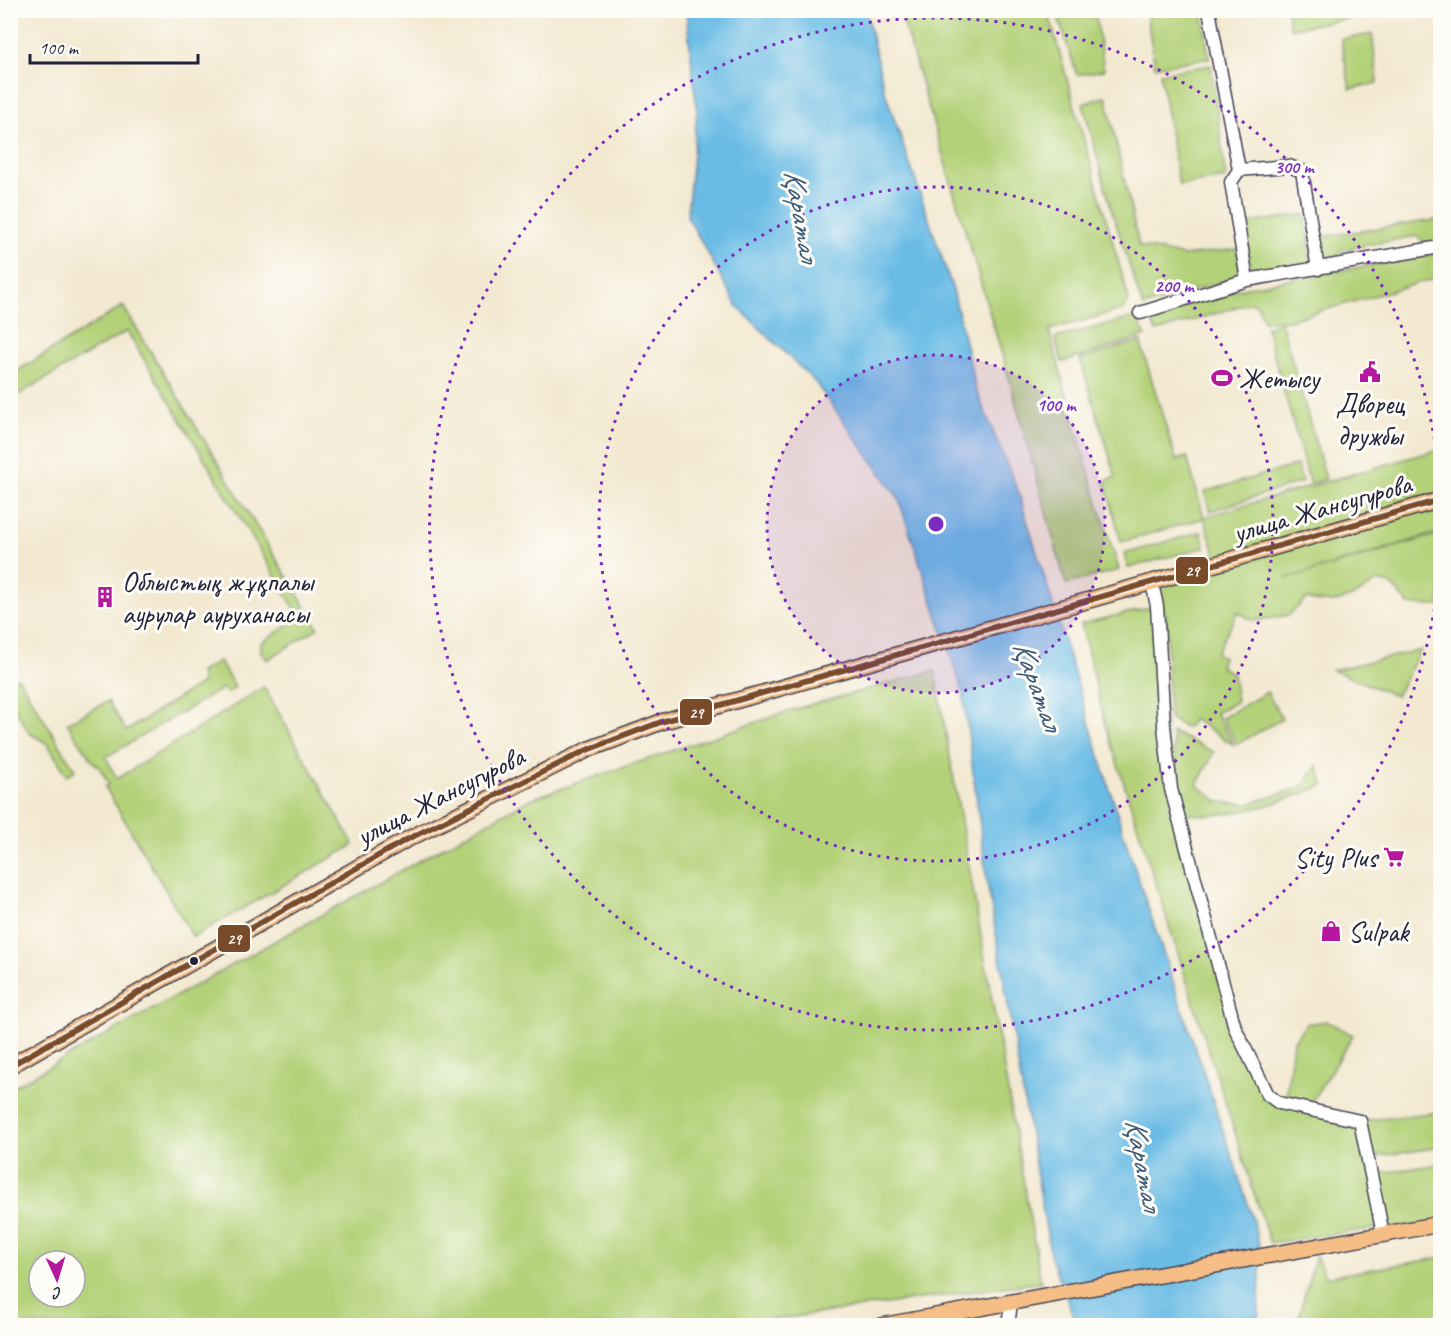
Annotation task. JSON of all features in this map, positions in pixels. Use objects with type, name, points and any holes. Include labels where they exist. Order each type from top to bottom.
[{"type":"main road","name":"улица Жансугурова","points":[[10,1066],[404,841],[587,750],[661,722],[1440,500]]},
{"type":"main road","points":[[881,1326],[1440,1224]]},
{"type":"street","points":[[1209,10],[1239,170],[1231,182],[1247,280]]},
{"type":"street","points":[[1239,170],[1289,166],[1302,171],[1318,269]]},
{"type":"street","points":[[1140,313],[1247,280],[1440,247]]},
{"type":"street","points":[[1152,583],[1156,606],[1164,726],[1172,789],[1235,1028],[1268,1095],[1279,1103],[1360,1121],[1383,1234]]},
{"type":"street","points":[[1008,1326],[1011,1303]]},
{"type":"green space","points":[[900,11],[1048,11],[1129,300],[1124,309],[1049,330],[1079,441],[1119,570],[1066,584],[1009,378]]},
{"type":"green space","points":[[1056,11],[1095,11],[1104,70],[1077,75]]},
{"type":"green space","points":[[1146,11],[1202,11],[1209,58],[1155,67]]},
{"type":"green space","points":[[1287,11],[1357,11],[1358,17],[1290,29]]},
{"type":"green space","points":[[1372,34],[1378,83],[1350,89],[1341,39]]},
{"type":"green space","points":[[1211,65],[1226,178],[1179,185],[1160,73]]},
{"type":"green space","points":[[1106,96],[1139,246],[1184,256],[1237,249],[1240,276],[1143,307],[1111,208],[1083,104]]},
{"type":"green space","points":[[1305,214],[1313,264],[1252,275],[1243,224]]},
{"type":"green space","points":[[1440,219],[1440,241],[1426,244],[1416,236],[1341,250],[1332,263],[1326,262],[1322,255],[1321,237]]},
{"type":"green space","points":[[1440,253],[1440,277],[1289,320],[1264,321],[1257,304],[1249,303],[1156,332],[1149,314],[1248,287]]},
{"type":"green space","points":[[123,306],[318,628],[267,660],[261,652],[261,643],[300,617],[127,331],[11,399],[11,375]]},
{"type":"green space","points":[[1136,317],[1146,336],[1062,362],[1055,338]]},
{"type":"green space","points":[[1281,322],[1326,479],[1310,484],[1266,327]]},
{"type":"green space","points":[[1140,341],[1176,460],[1187,457],[1204,517],[1440,449],[1440,500],[1218,564],[1204,518],[1121,542],[1105,481],[1116,477],[1080,359]]},
{"type":"green space","points":[[1297,465],[1302,482],[1210,511],[1204,492]]},
{"type":"green space","points":[[1440,504],[1440,532],[1285,579],[1440,534],[1440,606],[1409,605],[1393,586],[1378,581],[1344,600],[1316,602],[1306,599],[1289,615],[1254,621],[1238,612],[1216,653],[1223,657],[1220,666],[1233,674],[1237,701],[1216,713],[1234,745],[1193,719],[1187,728],[1169,718],[1166,615],[1155,587]]},
{"type":"green space","points":[[1201,532],[1205,547],[1128,568],[1124,554]]},
{"type":"green space","points":[[1157,606],[1169,770],[1239,1036],[1274,1099],[1360,1121],[1440,1112],[1440,1147],[1368,1158],[1371,1175],[1440,1164],[1440,1224],[1372,1229],[1270,1243],[1106,727],[1081,624]]},
{"type":"green space","points":[[1421,650],[1396,696],[1332,670]]},
{"type":"green space","points":[[219,661],[235,687],[227,693],[223,688],[106,757],[117,779],[264,687],[354,845],[193,937],[105,787],[109,784],[99,767],[93,762],[67,723],[108,701],[126,731],[202,683],[200,672]]},
{"type":"green space","points":[[935,671],[1041,1282],[730,1326],[11,1325],[11,1088],[530,799],[792,710]]},
{"type":"green space","points":[[18,677],[75,770],[67,776],[47,743],[29,733],[11,701],[11,681]]},
{"type":"green space","points":[[1267,692],[1282,719],[1237,744],[1222,718]]},
{"type":"green space","points":[[1172,732],[1214,752],[1197,785],[1219,802],[1248,804],[1302,787],[1317,766],[1324,785],[1275,803],[1240,812],[1189,814],[1178,795]]},
{"type":"green space","points":[[1326,1021],[1353,1035],[1311,1103],[1286,1098],[1293,1042],[1306,1024]]},
{"type":"green space","points":[[1316,1255],[1325,1277],[1440,1258],[1440,1325],[1296,1325]]},
{"type":"water","name":"Қаратал","points":[[686,11],[866,11],[884,89],[953,290],[976,390],[1018,491],[1126,842],[1251,1213],[1261,1253],[1258,1325],[1077,1325],[1051,1258],[987,882],[963,693],[898,497],[815,382],[737,306],[687,216],[697,111]]},
{"type":"transit line","name":"29","points":[[10,1066],[404,841],[587,750],[661,722],[1440,500]]},
{"type":"place","name":"Дворец дружбы","points":[[1370,372]]},
{"type":"place","name":"Жетысу","points":[[1222,378]]},
{"type":"place","name":"Облыстық жұқпалы аурулар ауруханасы","points":[[105,597]]},
{"type":"place","name":"Sity Plus","points":[[1394,857]]},
{"type":"place","name":"Sulpak","points":[[1331,931]]}]
